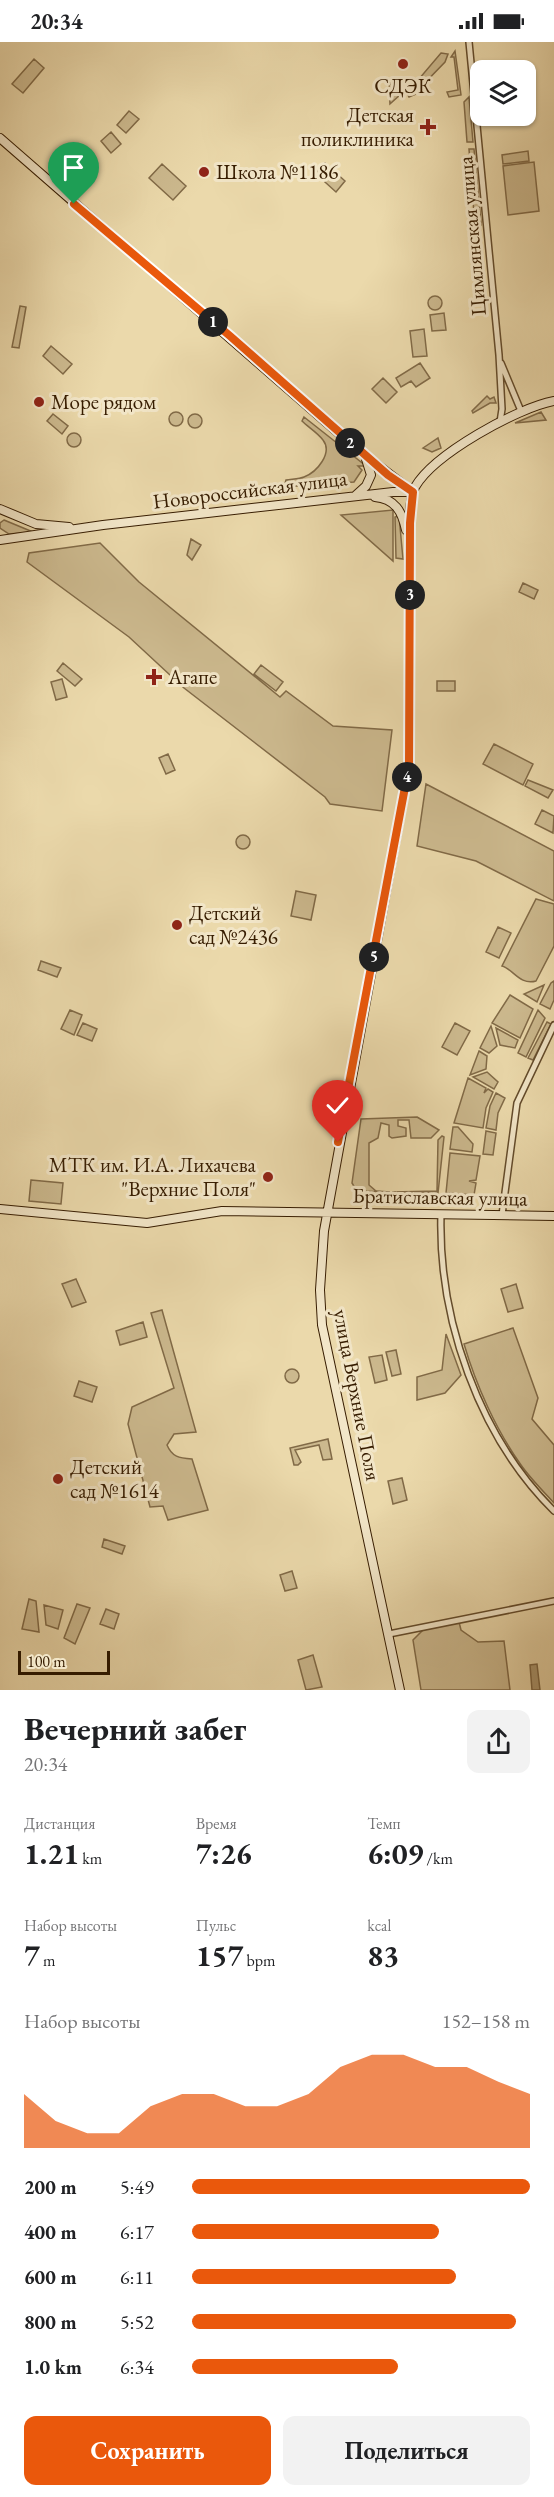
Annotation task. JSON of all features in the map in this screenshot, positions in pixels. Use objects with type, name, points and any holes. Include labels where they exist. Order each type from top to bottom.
[{"type":"main road","points":[[0,138],[358,450],[413,492],[435,465],[500,422],[521,411],[554,401]]},
{"type":"main road","points":[[354,497],[366,486],[371,475],[369,464],[358,450]]},
{"type":"main road","name":"Новороссийская улица","points":[[0,540],[92,526],[364,495],[413,492]]},
{"type":"main road","name":"улица Верхние Поля","points":[[400,1690],[322,1325],[321,1267],[326,1214],[409,766],[410,550],[413,492]]},
{"type":"main road","points":[[364,495],[389,499],[397,506],[405,523],[410,550]]},
{"type":"main road","name":"Новороссийская улица","points":[[0,509],[36,524],[92,526]]},
{"type":"main road","name":"Братиславская улица","points":[[0,1209],[147,1223],[222,1211],[554,1216]]},
{"type":"street","name":"Цимлянская улица","points":[[469,42],[500,355],[502,410],[500,422]]},
{"type":"street","name":"Цимлянская улица","points":[[500,355],[505,377],[521,411]]},
{"type":"street","points":[[501,1215],[517,1103],[554,1025]]},
{"type":"street","points":[[441,1214],[442,1251],[450,1302],[467,1370],[508,1453],[554,1511]]},
{"type":"street","points":[[389,1634],[554,1601]]},
{"type":"shaded area","points":[[455,51],[461,95],[449,97],[447,92],[458,90],[454,57],[451,57]]},
{"type":"shaded area","points":[[441,53],[448,54],[445,62],[416,94],[409,97],[407,93]]},
{"type":"shaded area","points":[[34,59],[44,68],[23,93],[12,84]]},
{"type":"shaded area","points":[[389,84],[401,94],[390,104]]},
{"type":"shaded area","points":[[469,97],[473,142],[467,142],[464,102]]},
{"type":"shaded area","points":[[129,111],[139,119],[126,133],[117,125]]},
{"type":"shaded area","points":[[111,132],[121,144],[111,153],[101,141]]},
{"type":"shaded area","points":[[469,149],[474,149],[481,222],[481,225],[475,227]]},
{"type":"shaded area","points":[[528,151],[529,161],[503,164],[502,155]]},
{"type":"shaded area","points":[[534,162],[539,211],[508,215],[503,166]]},
{"type":"shaded area","points":[[325,163],[345,181],[336,192],[315,173]]},
{"type":"shaded area","points":[[162,164],[186,186],[173,200],[149,178]]},
{"type":"shaded area","points":[[432,296],[438,296],[442,303],[438,310],[432,310],[428,306],[428,300]]},
{"type":"shaded area","points":[[20,306],[26,307],[19,348],[12,347]]},
{"type":"shaded area","points":[[444,313],[446,330],[432,331],[430,315]]},
{"type":"shaded area","points":[[424,329],[427,356],[413,357],[410,331]]},
{"type":"shaded area","points":[[51,346],[72,364],[63,374],[43,356]]},
{"type":"shaded area","points":[[420,363],[430,378],[416,387],[411,381],[401,387],[396,378]]},
{"type":"shaded area","points":[[383,378],[397,392],[386,403],[372,389]]},
{"type":"shaded area","points":[[487,396],[490,399],[494,397],[496,403],[490,403],[473,413],[472,411]]},
{"type":"shaded area","points":[[173,412],[179,412],[183,419],[179,426],[173,426],[169,422],[169,416]]},
{"type":"shaded area","points":[[541,412],[546,420],[515,423]]},
{"type":"shaded area","points":[[53,414],[68,426],[62,434],[47,421]]},
{"type":"shaded area","points":[[195,414],[200,416],[202,421],[200,426],[195,428],[190,426],[188,421],[190,416]]},
{"type":"shaded area","points":[[304,417],[366,466],[358,466],[362,470],[354,482],[284,487],[286,480],[309,475],[325,456],[326,445],[302,421]]},
{"type":"shaded area","points":[[74,433],[79,435],[81,440],[79,445],[74,447],[69,445],[67,440],[69,435]]},
{"type":"shaded area","points":[[438,438],[441,448],[432,452],[423,448]]},
{"type":"shaded area","points":[[393,510],[393,561],[341,515]]},
{"type":"shaded area","points":[[399,516],[403,559],[396,558],[395,517]]},
{"type":"shaded area","points":[[4,520],[33,532],[9,534],[0,528],[0,523]]},
{"type":"shaded area","points":[[191,539],[201,545],[192,560],[187,555]]},
{"type":"shaded area","points":[[100,543],[139,582],[280,697],[286,691],[333,726],[392,730],[382,811],[330,804],[325,797],[184,688],[129,637],[27,562],[29,553]]},
{"type":"shaded area","points":[[523,583],[538,590],[534,599],[519,592]]},
{"type":"shaded area","points":[[63,663],[82,679],[75,686],[57,671]]},
{"type":"shaded area","points":[[261,665],[283,682],[276,691],[254,674]]},
{"type":"shaded area","points":[[62,679],[67,697],[56,700],[51,682]]},
{"type":"shaded area","points":[[437,681],[455,681],[455,691],[437,691]]},
{"type":"shaded area","points":[[494,744],[533,764],[523,785],[483,764]]},
{"type":"shaded area","points":[[168,754],[175,770],[166,774],[159,758]]},
{"type":"shaded area","points":[[528,780],[553,790],[548,798],[525,786]]},
{"type":"shaded area","points":[[426,784],[554,851],[554,901],[476,861],[417,846]]},
{"type":"shaded area","points":[[542,810],[554,816],[553,833],[535,824]]},
{"type":"shaded area","points":[[240,835],[246,835],[250,842],[246,849],[240,849],[236,845],[236,839]]},
{"type":"shaded area","points":[[296,891],[316,895],[311,920],[291,916]]},
{"type":"shaded area","points":[[536,899],[554,904],[554,946],[536,981],[530,982],[521,979],[502,966]]},
{"type":"shaded area","points":[[498,927],[511,933],[499,958],[486,952]]},
{"type":"shaded area","points":[[41,961],[61,968],[57,977],[38,970]]},
{"type":"shaded area","points":[[554,981],[554,1000],[550,1009],[540,1004]]},
{"type":"shaded area","points":[[544,985],[537,1002],[524,994]]},
{"type":"shaded area","points":[[510,995],[533,1009],[520,1038],[492,1023]]},
{"type":"shaded area","points":[[70,1010],[82,1015],[74,1035],[61,1029]]},
{"type":"shaded area","points":[[538,1010],[545,1018],[526,1057],[518,1053]]},
{"type":"shaded area","points":[[547,1022],[551,1024],[533,1060],[528,1058]]},
{"type":"shaded area","points":[[83,1023],[97,1029],[92,1041],[77,1035]]},
{"type":"shaded area","points":[[455,1023],[470,1031],[457,1055],[442,1047]]},
{"type":"shaded area","points":[[491,1026],[497,1046],[489,1053],[480,1048]]},
{"type":"shaded area","points":[[496,1028],[518,1040],[515,1048],[500,1045]]},
{"type":"shaded area","points":[[479,1051],[487,1056],[486,1069],[470,1075]]},
{"type":"shaded area","points":[[487,1072],[498,1082],[494,1089],[473,1077]]},
{"type":"shaded area","points":[[468,1078],[486,1088],[484,1093],[488,1089],[493,1092],[486,1108],[483,1128],[454,1123]]},
{"type":"shaded area","points":[[496,1093],[505,1098],[498,1113],[496,1130],[486,1128],[490,1106]]},
{"type":"shaded area","points":[[417,1117],[439,1130],[431,1138],[411,1138],[409,1120],[398,1120],[398,1126],[406,1128],[406,1136],[392,1138],[389,1136],[389,1125],[381,1123],[378,1138],[369,1143],[369,1185],[376,1191],[390,1192],[357,1191],[352,1183],[361,1119]]},
{"type":"shaded area","points":[[453,1127],[458,1127],[473,1144],[472,1152],[450,1149]]},
{"type":"shaded area","points":[[486,1131],[496,1133],[493,1155],[483,1154]]},
{"type":"shaded area","points":[[444,1137],[438,1193],[392,1192],[437,1191],[438,1140]]},
{"type":"shaded area","points":[[450,1153],[480,1156],[476,1180],[469,1181],[476,1183],[474,1195],[446,1193]]},
{"type":"shaded area","points":[[31,1180],[63,1183],[61,1204],[29,1201]]},
{"type":"shaded area","points":[[76,1279],[86,1302],[72,1307],[62,1284]]},
{"type":"shaded area","points":[[516,1284],[523,1308],[508,1312],[501,1289]]},
{"type":"shaded area","points":[[162,1310],[196,1432],[174,1434],[167,1445],[176,1456],[192,1459],[208,1510],[168,1520],[163,1506],[150,1507],[128,1424],[132,1407],[174,1388],[151,1313]]},
{"type":"shaded area","points":[[143,1322],[147,1337],[120,1345],[116,1331]]},
{"type":"shaded area","points":[[513,1328],[538,1398],[532,1419],[554,1445],[554,1503],[525,1470],[503,1437],[474,1375],[464,1344]]},
{"type":"shaded area","points":[[446,1334],[461,1375],[445,1393],[417,1400],[417,1377],[442,1370]]},
{"type":"shaded area","points":[[396,1350],[401,1374],[392,1376],[386,1352]]},
{"type":"shaded area","points":[[382,1355],[387,1380],[375,1383],[369,1357]]},
{"type":"shaded area","points":[[289,1369],[295,1369],[299,1376],[295,1383],[289,1383],[285,1379],[285,1373]]},
{"type":"shaded area","points":[[79,1381],[97,1387],[92,1402],[74,1396]]},
{"type":"shaded area","points":[[328,1439],[332,1459],[323,1460],[319,1445],[295,1450],[301,1462],[294,1465],[290,1448]]},
{"type":"shaded area","points":[[402,1478],[407,1500],[393,1504],[388,1481]]},
{"type":"shaded area","points":[[104,1539],[125,1546],[122,1554],[102,1547]]},
{"type":"shaded area","points":[[292,1571],[297,1588],[285,1591],[280,1575]]},
{"type":"shaded area","points":[[29,1599],[36,1601],[39,1632],[22,1629]]},
{"type":"shaded area","points":[[77,1604],[90,1608],[75,1644],[64,1638]]},
{"type":"shaded area","points":[[44,1605],[63,1610],[58,1629],[46,1625]]},
{"type":"shaded area","points":[[106,1609],[119,1614],[114,1629],[100,1624]]},
{"type":"shaded area","points":[[459,1622],[461,1630],[478,1642],[504,1641],[510,1690],[421,1690],[413,1640],[424,1629]]},
{"type":"shaded area","points":[[313,1655],[322,1687],[306,1690],[298,1660]]},
{"type":"shaded area","points":[[537,1664],[540,1690],[532,1690],[530,1665]]},
{"type":"place","name":"СДЭК","points":[[403,64]]},
{"type":"place","name":"Детская поликлиника","points":[[428,127]]},
{"type":"place","name":"Школа №1186","points":[[204,172]]},
{"type":"place","name":"Море рядом","points":[[39,402]]},
{"type":"place","name":"Агапе","points":[[154,677]]},
{"type":"place","name":"Детский сад №2436","points":[[177,925]]},
{"type":"place","name":"МТК им. И.А. Лихачева \"Верхние Поля\"","points":[[268,1177]]},
{"type":"place","name":"Детский сад №1614","points":[[58,1479]]},
{"type":"route","points":[[74,204],[230,336],[358,450],[413,492],[410,523],[409,766],[401,819],[338,1142]]}]
